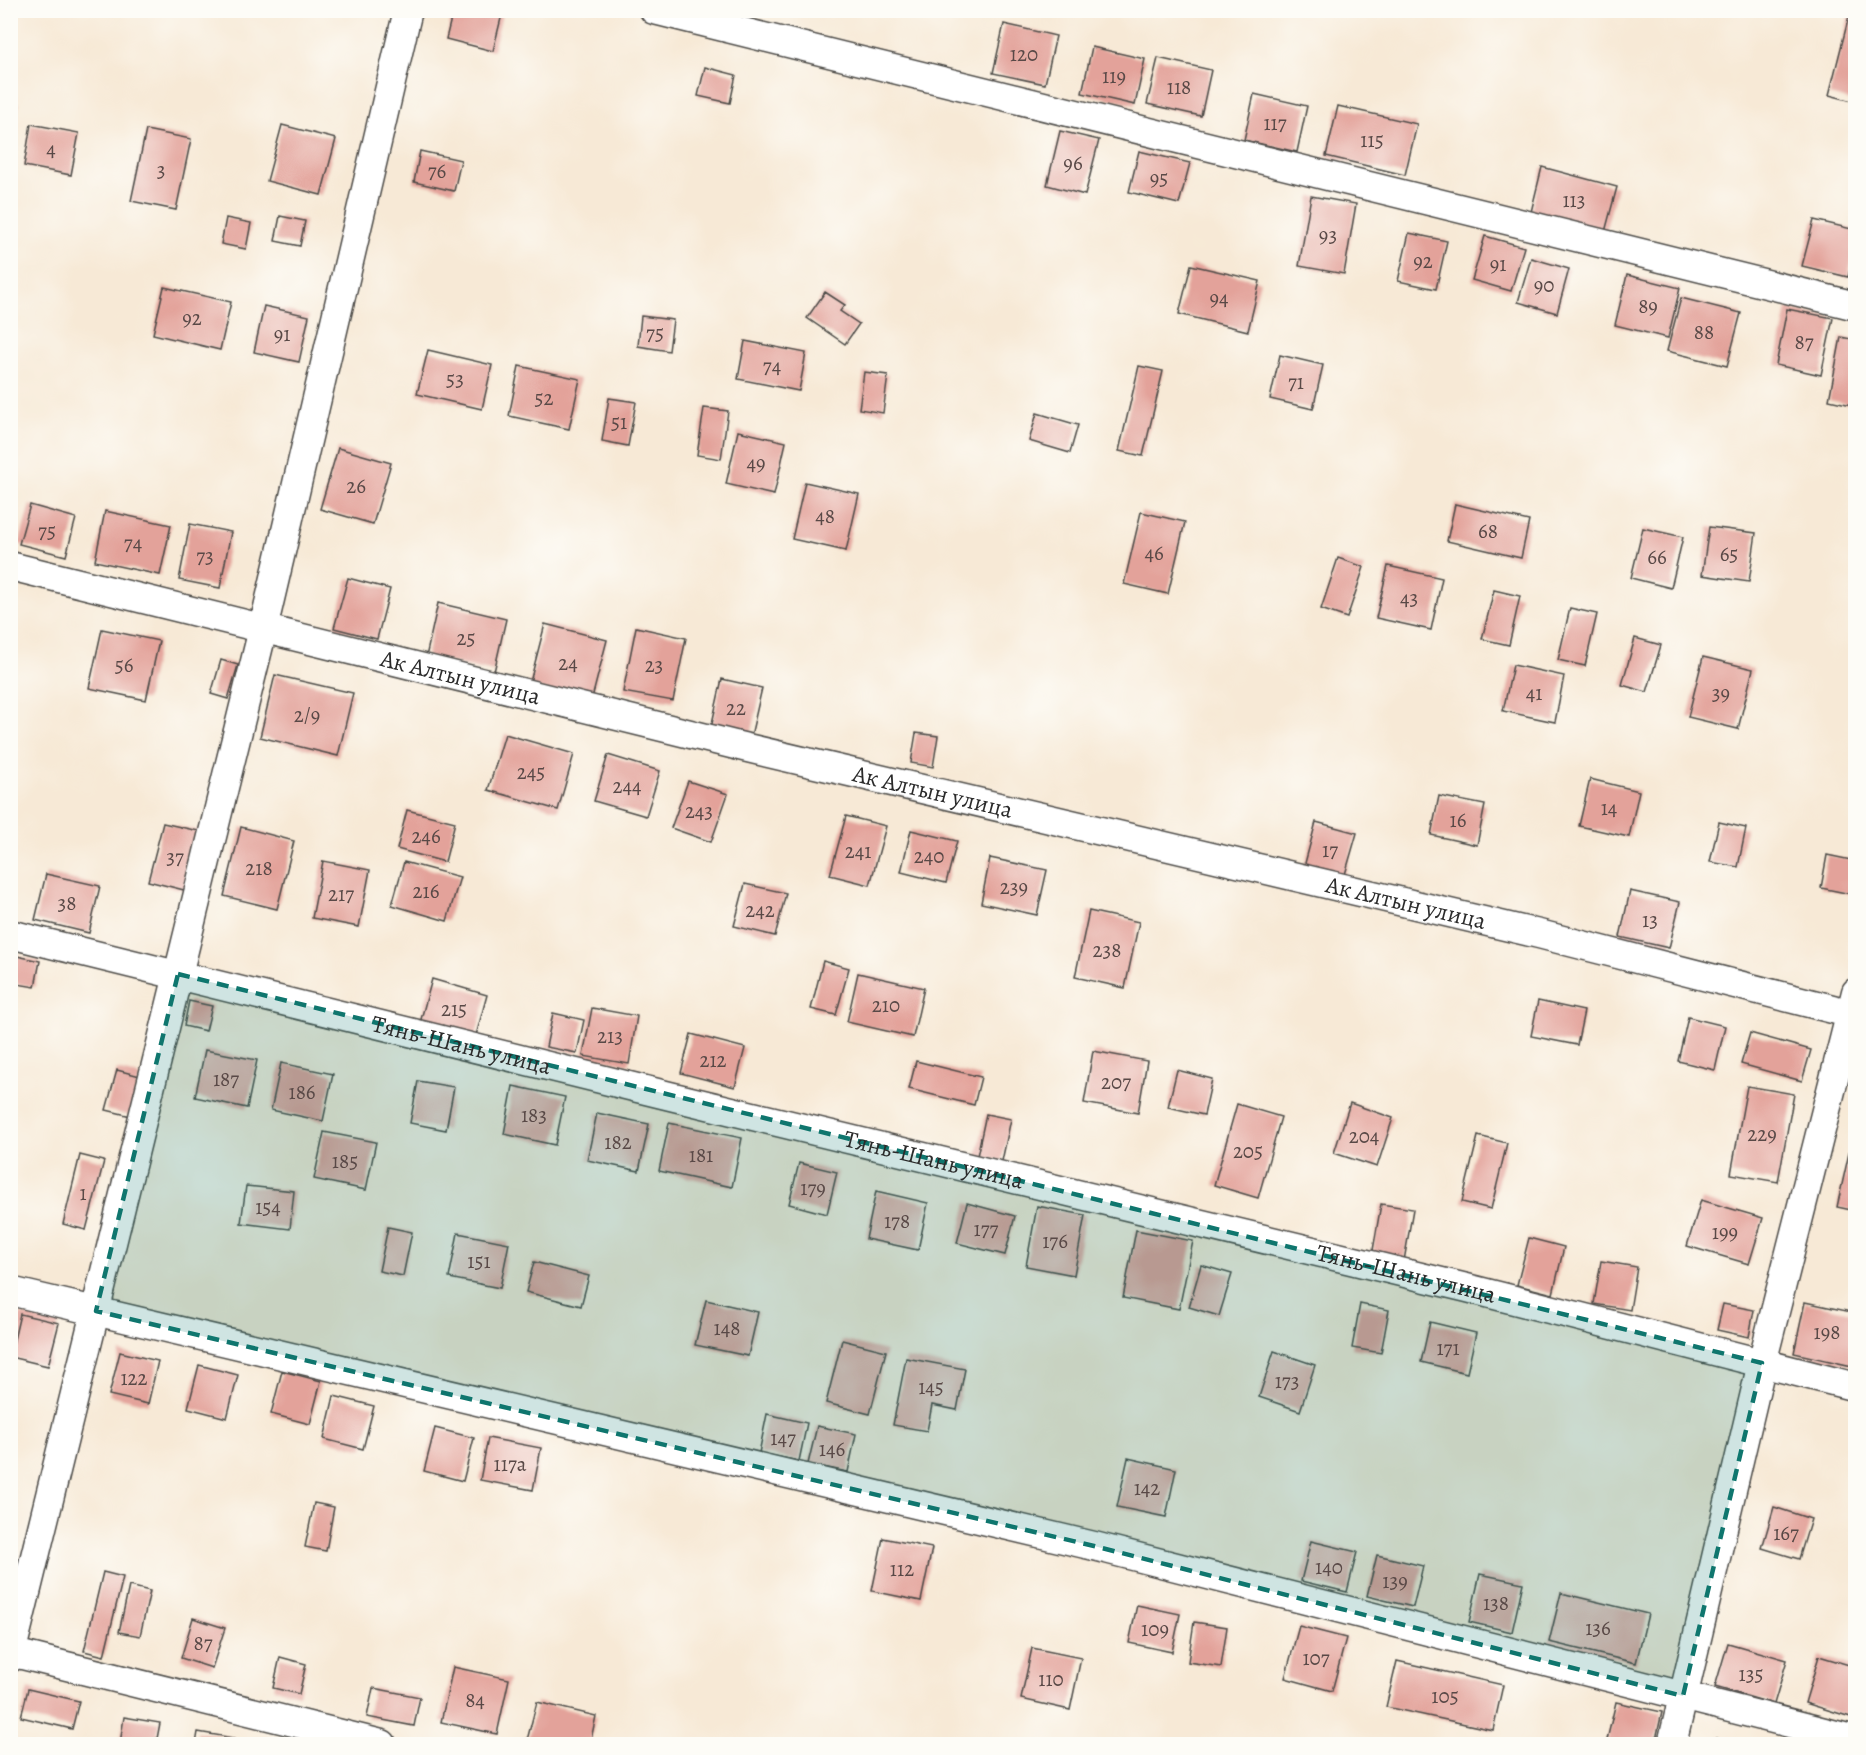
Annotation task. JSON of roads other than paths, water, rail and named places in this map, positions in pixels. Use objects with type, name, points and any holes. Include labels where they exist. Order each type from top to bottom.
[{"type":"street","points":[[382,1744],[11,1654],[263,628],[408,10]]},
{"type":"street","points":[[654,10],[1856,306]]},
{"type":"street","name":"Ак Алтын улица","points":[[10,566],[751,748],[1854,1007]]},
{"type":"street","name":"Тянь-Шань улица","points":[[10,934],[1467,1288],[1856,1387]]},
{"type":"street","points":[[1672,1744],[1762,1363],[1854,1007]]},
{"type":"street","points":[[10,1291],[1094,1546],[1856,1740]]}]
